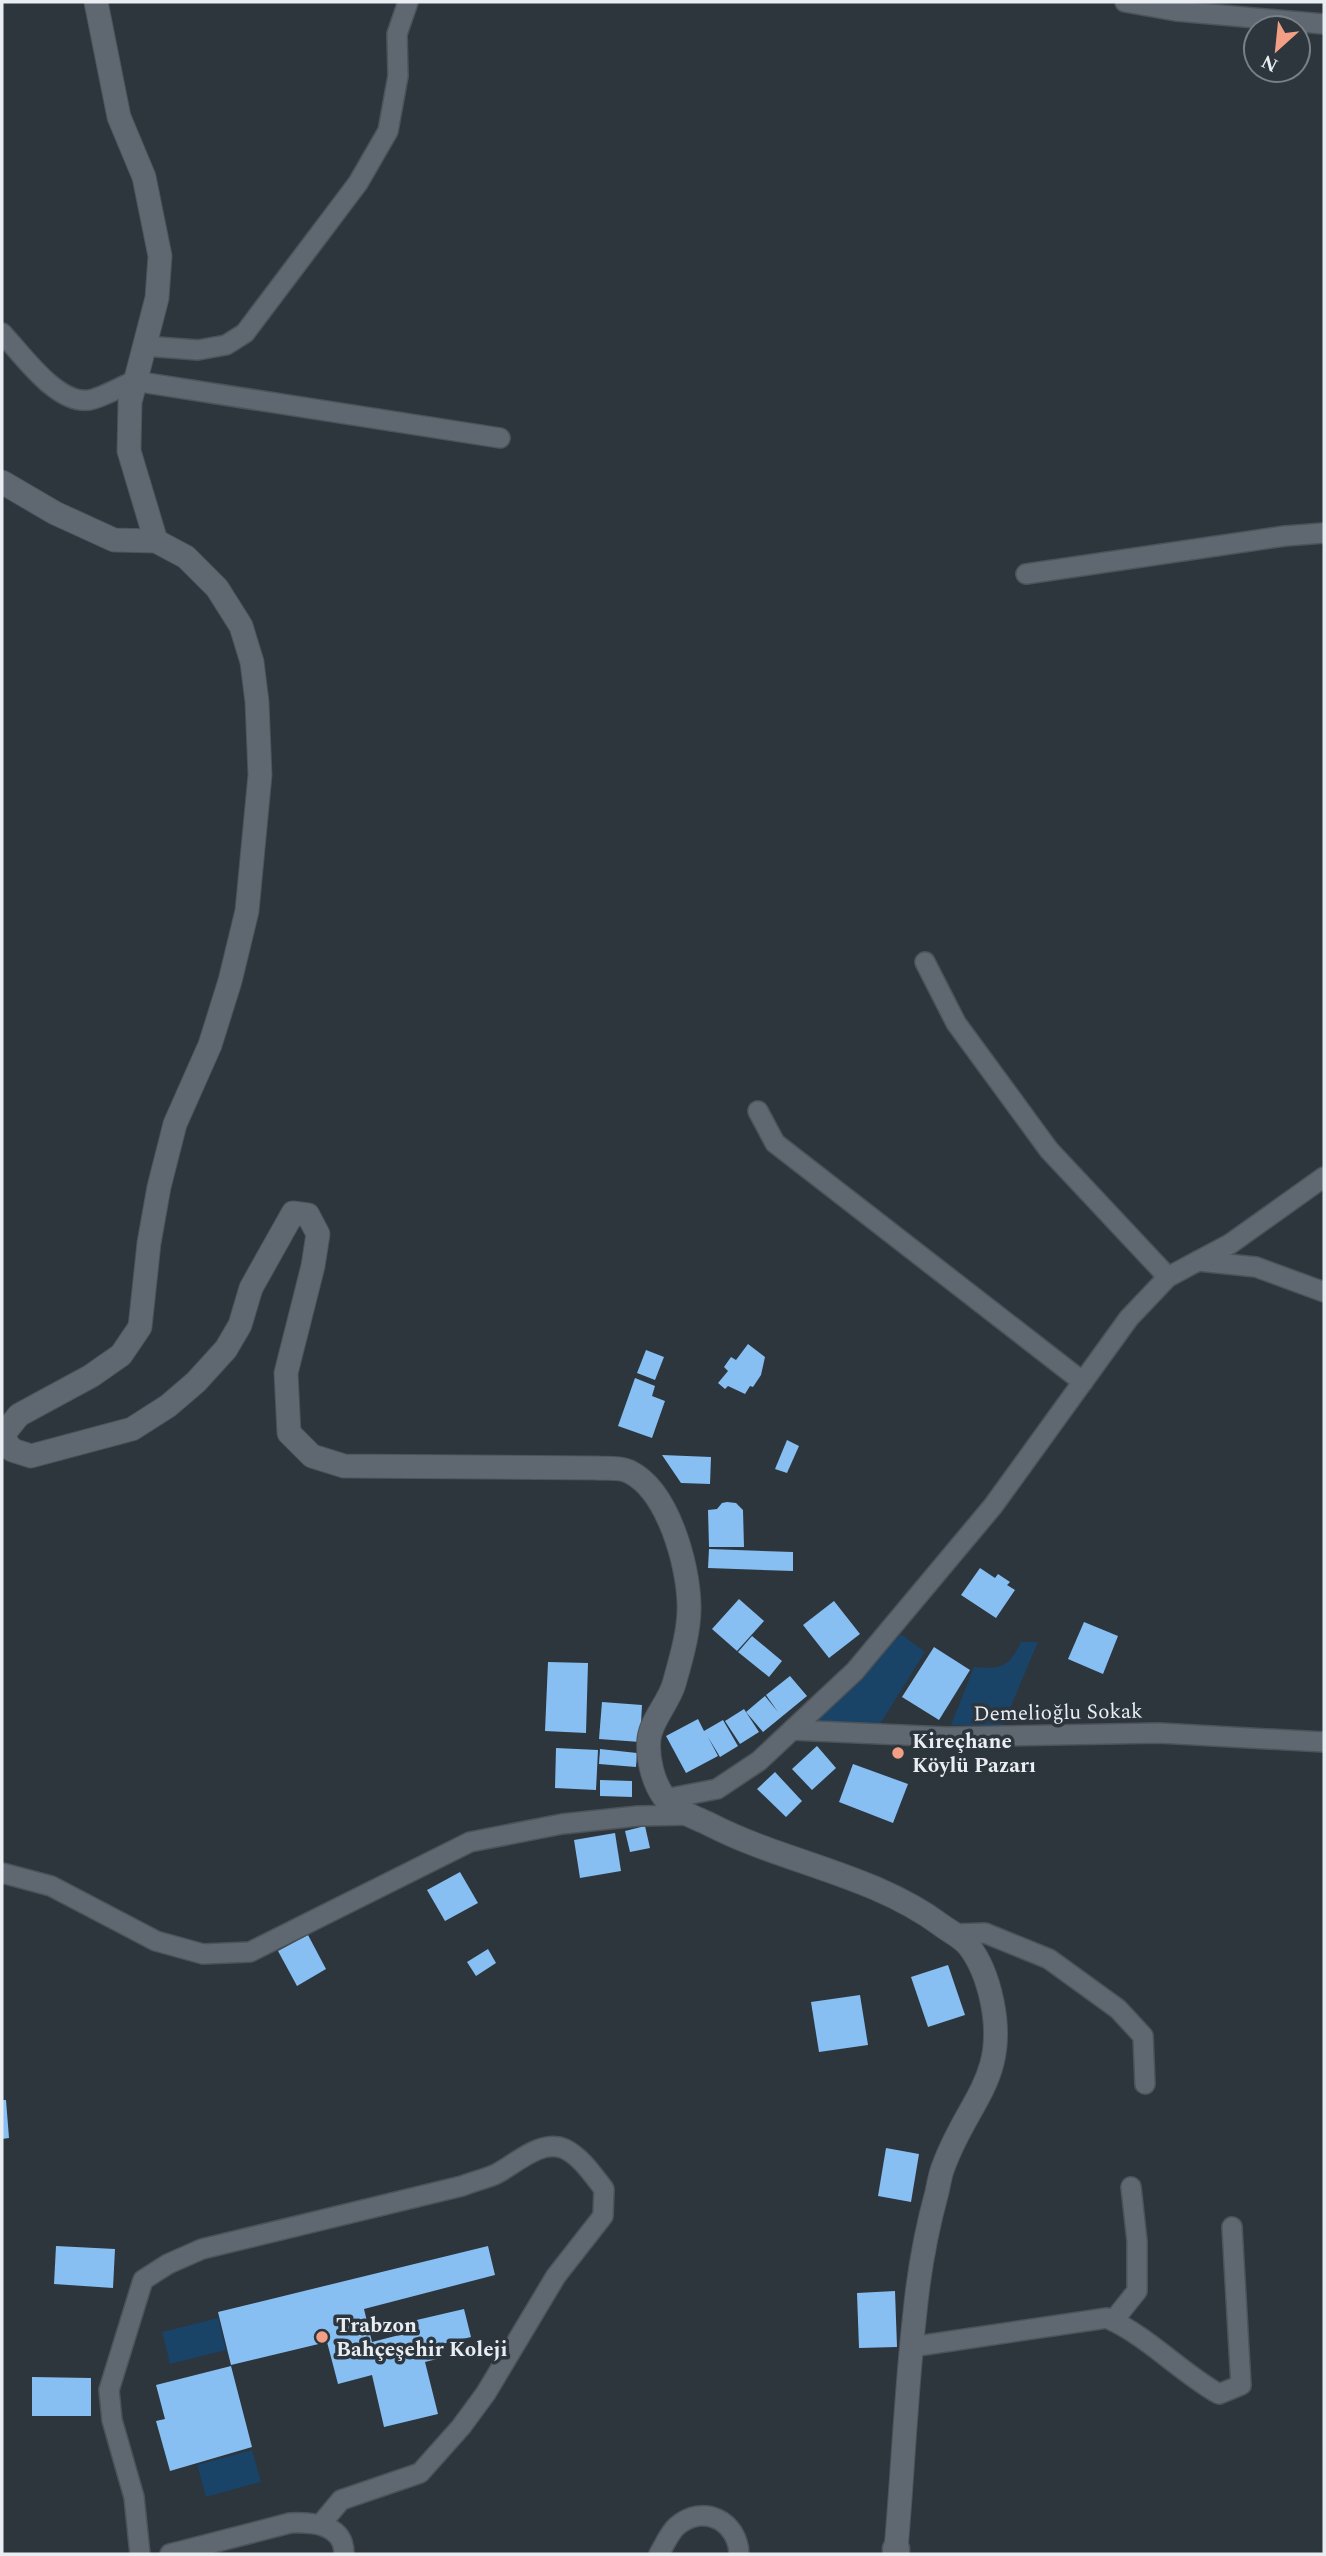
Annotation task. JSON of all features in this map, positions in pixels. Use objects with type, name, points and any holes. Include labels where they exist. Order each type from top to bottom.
[{"type":"street","points":[[96,2],[119,117],[144,177],[159,244],[157,298],[130,402],[129,451],[156,541]]},
{"type":"street","points":[[144,346],[198,350],[226,345],[245,333],[358,183],[388,131],[398,76],[397,34],[408,2]]},
{"type":"street","points":[[1125,2],[1188,12],[1324,24]]},
{"type":"street","points":[[2,333],[54,389],[67,398],[89,400],[134,381],[500,438]]},
{"type":"street","points":[[2,482],[64,517],[114,540],[156,541],[186,557],[217,588],[241,626],[252,662],[257,702],[260,775],[247,911],[230,981],[210,1045],[175,1124],[159,1187],[149,1243],[140,1327],[121,1356],[91,1376],[19,1415],[2,1436],[5,1444],[12,1450],[31,1456],[132,1429],[168,1406],[196,1382],[226,1349],[240,1325],[251,1287],[293,1213],[308,1215],[318,1234],[313,1266],[286,1373],[289,1433],[312,1456],[344,1466],[628,1470],[649,1485],[664,1508],[685,1572],[689,1605],[686,1632],[673,1687],[649,1735],[649,1759],[665,1800],[734,1837],[847,1875],[923,1912],[967,1944],[981,1967],[991,1998],[996,2028],[995,2059],[984,2089],[965,2120],[942,2169],[920,2261],[896,2552]]},
{"type":"street","points":[[2,504],[23,495]]},
{"type":"street","points":[[1026,574],[1285,536],[1324,533]]},
{"type":"street","points":[[925,962],[956,1023],[1049,1150],[1168,1277]]},
{"type":"street","points":[[758,1111],[775,1143],[1083,1382]]},
{"type":"street","points":[[665,1800],[717,1789],[759,1762],[855,1671],[993,1506],[1129,1318],[1168,1277],[1230,1244],[1324,1177]]},
{"type":"street","points":[[1198,1261],[1256,1267],[1324,1293]]},
{"type":"street","name":"Demelioğlu Sokak","points":[[792,1730],[947,1737],[1159,1733],[1324,1742]]},
{"type":"street","points":[[2,1873],[51,1886],[156,1941],[204,1954],[250,1952],[470,1842],[562,1824],[638,1816],[691,1815]]},
{"type":"street","points":[[953,1934],[985,1933],[1049,1959],[1118,2009],[1143,2036],[1145,2084]]},
{"type":"street","points":[[140,2554],[134,2497],[112,2420],[109,2390],[143,2280],[168,2264],[202,2249],[462,2186],[496,2174],[543,2148],[563,2148],[584,2164],[604,2189],[603,2216],[556,2276],[486,2393],[461,2427],[420,2473],[341,2500],[321,2524]]},
{"type":"street","points":[[1113,2321],[1137,2291],[1131,2187]]},
{"type":"street","points":[[911,2347],[1107,2318],[1130,2328],[1219,2394],[1241,2385],[1232,2227]]},
{"type":"street","points":[[659,2554],[676,2527],[696,2516],[714,2516],[731,2528],[738,2542],[738,2554]]},
{"type":"street","points":[[170,2554],[290,2523],[321,2524],[332,2529],[341,2539],[344,2554]]},
{"type":"shaded area","points":[[901,1634],[925,1652],[880,1724],[811,1722],[870,1668]]},
{"type":"shaded area","points":[[1021,1642],[1038,1642],[1003,1725],[951,1725],[974,1667],[1004,1665],[1013,1657]]},
{"type":"shaded area","points":[[218,2318],[226,2350],[170,2364],[162,2332]]},
{"type":"shaded area","points":[[252,2450],[261,2482],[206,2497],[197,2465]]},
{"type":"building","points":[[748,1344],[765,1357],[761,1375],[745,1394],[728,1386],[725,1389],[718,1383],[728,1371],[724,1367],[731,1357],[736,1360]]},
{"type":"building","points":[[646,1350],[664,1357],[655,1380],[637,1373]]},
{"type":"building","points":[[635,1378],[655,1386],[652,1396],[665,1401],[652,1438],[618,1426]]},
{"type":"building","points":[[787,1440],[799,1446],[787,1473],[775,1469]]},
{"type":"building","points":[[662,1455],[711,1457],[710,1484],[681,1483]]},
{"type":"building","points":[[727,1502],[736,1503],[743,1510],[744,1547],[709,1547],[708,1510],[717,1509]]},
{"type":"building","points":[[709,1549],[793,1552],[793,1571],[708,1568]]},
{"type":"building","points":[[980,1568],[995,1578],[998,1574],[1010,1582],[1007,1585],[1015,1590],[996,1618],[961,1595]]},
{"type":"building","points":[[739,1599],[764,1621],[737,1651],[712,1629]]},
{"type":"building","points":[[834,1601],[860,1634],[829,1658],[803,1625]]},
{"type":"building","points":[[1084,1622],[1118,1636],[1103,1674],[1068,1659]]},
{"type":"building","points":[[752,1636],[782,1661],[769,1677],[738,1652]]},
{"type":"building","points":[[934,1647],[970,1670],[939,1720],[902,1697]]},
{"type":"building","points":[[548,1662],[588,1663],[586,1733],[545,1731]]},
{"type":"building","points":[[790,1676],[807,1696],[763,1732],[746,1712],[765,1696],[778,1712],[766,1695]]},
{"type":"building","points":[[602,1702],[642,1705],[640,1742],[599,1739]]},
{"type":"building","points":[[744,1709],[759,1732],[740,1744],[725,1721]]},
{"type":"building","points":[[698,1719],[704,1731],[723,1720],[738,1746],[720,1757],[708,1737],[718,1756],[686,1773],[666,1736]]},
{"type":"building","points":[[817,1746],[836,1768],[812,1790],[792,1769]]},
{"type":"building","points":[[556,1748],[598,1750],[596,1790],[555,1788]]},
{"type":"building","points":[[600,1749],[637,1753],[636,1767],[599,1764]]},
{"type":"building","points":[[853,1764],[908,1784],[893,1823],[839,1802]]},
{"type":"building","points":[[775,1772],[802,1801],[786,1817],[757,1789]]},
{"type":"building","points":[[600,1780],[632,1781],[632,1797],[600,1796]]},
{"type":"building","points":[[645,1826],[650,1848],[630,1852],[625,1831]]},
{"type":"building","points":[[615,1833],[621,1871],[580,1878],[574,1840]]},
{"type":"building","points":[[460,1872],[478,1903],[445,1921],[427,1890]]},
{"type":"building","points":[[308,1935],[326,1969],[297,1986],[278,1951]]},
{"type":"building","points":[[488,1949],[496,1963],[476,1976],[467,1962]]},
{"type":"building","points":[[948,1965],[965,2015],[928,2027],[911,1977]]},
{"type":"building","points":[[860,1995],[868,2045],[819,2052],[811,2002]]},
{"type":"building","points":[[2,2100],[6,2100],[9,2138],[2,2139]]},
{"type":"building","points":[[886,2148],[919,2154],[911,2202],[878,2196]]},
{"type":"building","points":[[56,2246],[115,2249],[113,2288],[54,2284]]},
{"type":"building","points":[[488,2246],[495,2275],[364,2309],[372,2342],[411,2332],[408,2322],[464,2309],[471,2337],[434,2346],[437,2359],[425,2362],[438,2414],[384,2427],[372,2375],[338,2384],[327,2342],[231,2365],[218,2312]]},
{"type":"building","points":[[895,2291],[897,2347],[859,2348],[857,2293]]},
{"type":"building","points":[[231,2366],[252,2447],[170,2471],[156,2421],[165,2419],[156,2385]]},
{"type":"building","points":[[32,2377],[91,2378],[91,2416],[32,2416]]},
{"type":"place","name":"Kireçhane Köylü Pazarı","points":[[898,1753]]},
{"type":"place","name":"Trabzon Bahçeşehir Koleji","points":[[322,2337]]}]
